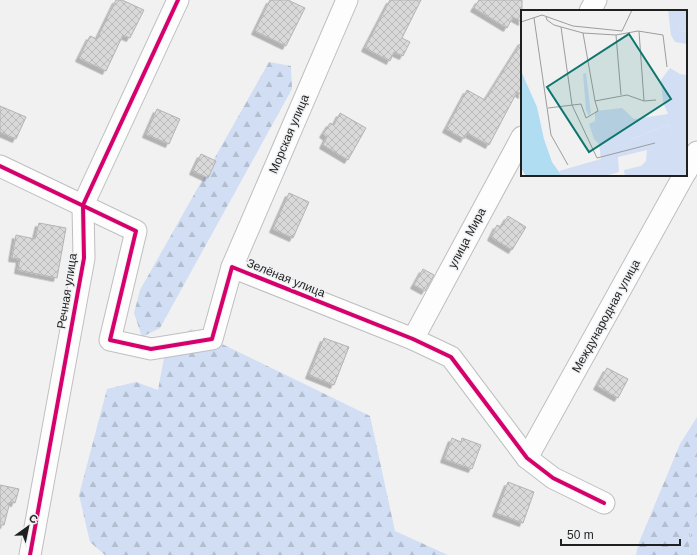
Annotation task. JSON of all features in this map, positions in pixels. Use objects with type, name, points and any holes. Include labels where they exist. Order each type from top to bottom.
[{"type":"street","name":"Речная улица","points":[[30,555],[84,258],[83,205],[178,0]]},
{"type":"street","name":"Морская улица","points":[[232,267],[347,0]]},
{"type":"street","points":[[591,10],[596,0]]},
{"type":"street","name":"улица Мира","points":[[413,339],[521,139]]},
{"type":"street","points":[[687,170],[697,152]]},
{"type":"street","name":"Зелёная улица","points":[[0,166],[136,231],[110,340],[151,349],[212,339],[232,267],[413,339],[451,358],[527,458],[553,478],[604,503]]},
{"type":"street","name":"Международная улица","points":[[527,458],[683,176]]},
{"type":"green space","points":[[269,62],[291,66],[292,89],[160,328],[142,337],[134,313],[140,290]]},
{"type":"green space","points":[[191,329],[370,416],[395,531],[448,555],[105,555],[90,542],[79,495],[107,389],[136,382],[158,390],[166,347]]},
{"type":"green space","points":[[697,417],[697,515],[688,529],[690,555],[636,555],[638,545],[680,444]]},
{"type":"green space","points":[[697,515],[697,555],[690,555],[688,529]]},
{"type":"building","points":[[116,0],[122,0],[144,10],[130,38],[123,35],[106,71],[79,58],[90,36],[97,39]]},
{"type":"building","points":[[270,0],[288,0],[305,8],[286,46],[255,31]]},
{"type":"building","points":[[390,0],[421,0],[402,38],[410,42],[403,56],[394,52],[390,61],[365,48]]},
{"type":"building","points":[[479,0],[522,0],[521,21],[513,17],[507,28],[474,8]]},
{"type":"building","points":[[521,43],[521,94],[517,92],[489,145],[467,133],[464,139],[446,129],[467,90],[485,100]]},
{"type":"building","points":[[0,106],[26,117],[16,139],[0,132]]},
{"type":"building","points":[[157,109],[180,119],[169,144],[146,134]]},
{"type":"building","points":[[340,113],[366,128],[348,160],[323,145],[327,137],[323,134],[330,123],[334,125]]},
{"type":"building","points":[[201,154],[216,161],[208,178],[193,171]]},
{"type":"building","points":[[289,193],[309,202],[293,238],[273,229]]},
{"type":"building","points":[[508,216],[526,227],[512,250],[491,237],[497,225],[501,227]]},
{"type":"building","points":[[39,223],[66,228],[57,278],[18,270],[20,259],[12,258],[16,235],[35,239]]},
{"type":"building","points":[[423,269],[434,275],[425,291],[414,285]]},
{"type":"building","points":[[324,338],[349,347],[334,385],[309,375]]},
{"type":"building","points":[[607,368],[628,379],[618,398],[597,386]]},
{"type":"building","points":[[452,438],[461,442],[462,438],[481,445],[472,469],[444,459]]},
{"type":"building","points":[[508,482],[534,492],[523,523],[496,513]]},
{"type":"building","points":[[0,485],[19,489],[15,503],[10,502],[4,525],[0,525]]},
{"type":"cycle path","points":[[30,555],[84,258],[83,205],[178,0]]},
{"type":"cycle path","points":[[0,166],[136,231],[110,340],[151,349],[212,339],[232,267],[413,339],[451,357],[527,458],[553,478],[604,503]]}]
